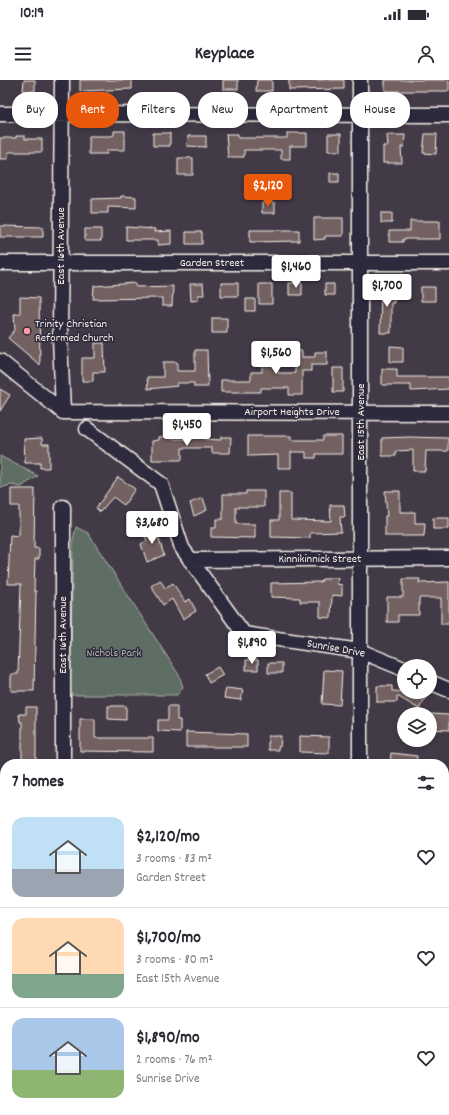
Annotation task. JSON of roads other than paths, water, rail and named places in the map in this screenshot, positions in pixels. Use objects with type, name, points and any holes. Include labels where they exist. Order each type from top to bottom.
[{"type":"street","name":"East 16th Avenue","points":[[62,80],[60,337],[64,412]]},
{"type":"street","name":"East 15th Avenue","points":[[360,80],[360,92]]},
{"type":"street","points":[[0,114],[350,115]]},
{"type":"street","points":[[410,115],[449,115]]},
{"type":"street","name":"East 15th Avenue","points":[[360,128],[360,759]]},
{"type":"street","name":"Garden Street","points":[[0,263],[449,263]]},
{"type":"street","points":[[0,360],[64,412]]},
{"type":"street","name":"Airport Heights Drive","points":[[64,412],[449,413]]},
{"type":"street","name":"Sunrise Drive","points":[[86,428],[161,484],[182,548],[244,634],[360,651],[397,666]]},
{"type":"street","name":"East 16th Avenue","points":[[64,506],[64,759]]},
{"type":"street","name":"Kinnikinnick Street","points":[[190,560],[449,558]]},
{"type":"street","points":[[437,685],[449,690]]},
{"type":"place","name":"Trinity Christian Reformed Church","points":[[27,331]]},
{"type":"park label","name":"Nichols Park","points":[[114,653]]}]
